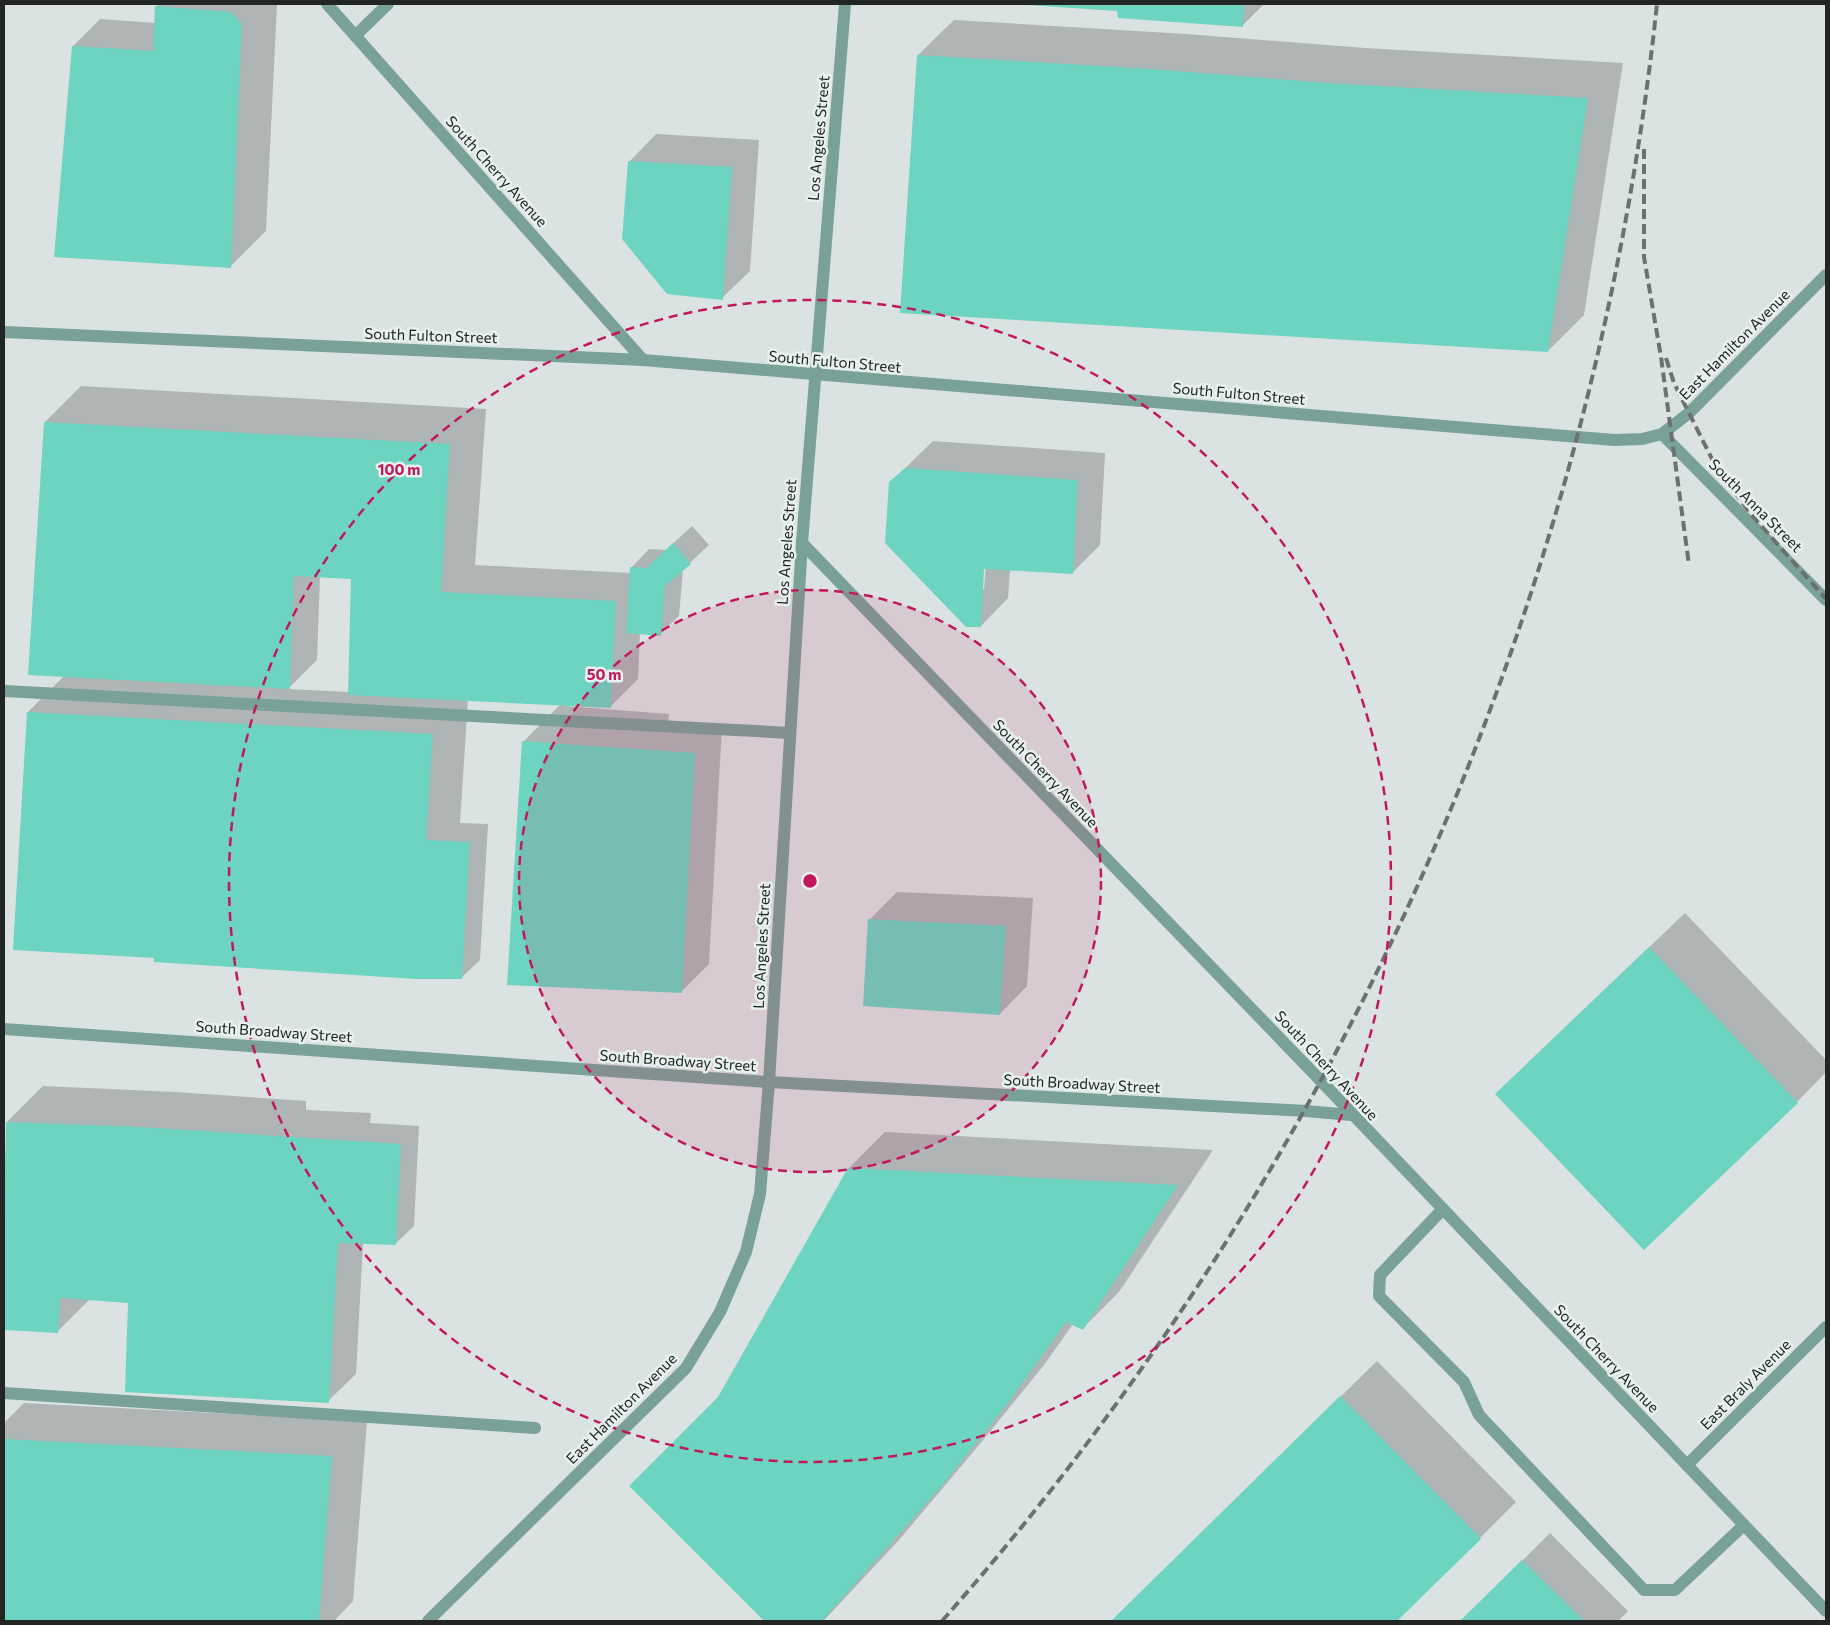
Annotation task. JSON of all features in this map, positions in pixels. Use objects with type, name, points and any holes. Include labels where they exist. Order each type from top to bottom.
[{"type":"street","name":"South Cherry Avenue","points":[[328,4],[643,360]]},
{"type":"street","points":[[355,36],[388,4]]},
{"type":"street","name":"Los Angeles Street","points":[[770,1082],[802,543],[845,4]]},
{"type":"street","name":"East Hamilton Avenue","points":[[1662,434],[1689,413],[1826,275]]},
{"type":"street","name":"South Fulton Street","points":[[4,332],[643,360],[815,376],[1614,440],[1642,439],[1662,434]]},
{"type":"street","name":"South Anna Street","points":[[1662,434],[1826,600]]},
{"type":"street","name":"South Cherry Avenue","points":[[802,543],[1826,1611]]},
{"type":"street","points":[[4,691],[790,733]]},
{"type":"street","name":"South Broadway Street","points":[[4,1029],[770,1082],[1306,1111],[1351,1116]]},
{"type":"street","name":"East Hamilton Avenue","points":[[428,1621],[686,1368],[720,1312],[746,1252],[760,1194],[770,1082]]},
{"type":"street","points":[[1442,1210],[1380,1275],[1379,1296],[1464,1382],[1479,1415],[1644,1590],[1675,1590],[1744,1524]]},
{"type":"street","name":"East Braly Avenue","points":[[1687,1465],[1826,1327]]},
{"type":"street","points":[[4,1393],[535,1428]]},
{"type":"building","points":[[1011,4],[1244,4],[1243,27],[1118,18],[1117,11]]},
{"type":"building","points":[[155,6],[231,12],[242,24],[231,268],[54,257],[72,46],[153,51]]},
{"type":"building","points":[[917,55],[1150,69],[1328,83],[1588,98],[1548,352],[900,313]]},
{"type":"building","points":[[628,161],[732,167],[723,300],[667,294],[622,239]]},
{"type":"building","points":[[44,422],[450,444],[441,592],[616,601],[611,708],[348,695],[351,579],[294,576],[290,689],[28,675]]},
{"type":"building","points":[[905,468],[1078,480],[1073,574],[984,569],[981,627],[966,627],[885,543],[889,482]]},
{"type":"building","points":[[673,543],[691,564],[665,586],[661,636],[626,633],[630,567],[646,568]]},
{"type":"building","points":[[27,712],[433,734],[426,840],[470,842],[462,979],[416,979],[154,962],[154,958],[13,950]]},
{"type":"building","points":[[522,741],[695,753],[682,993],[507,985]]},
{"type":"building","points":[[868,919],[1006,926],[1000,1015],[863,1006]]},
{"type":"building","points":[[1649,947],[1798,1103],[1644,1250],[1495,1094]]},
{"type":"building","points":[[6,1122],[139,1127],[401,1144],[396,1245],[338,1243],[329,1403],[125,1392],[128,1303],[60,1298],[58,1333],[4,1330]]},
{"type":"building","points":[[848,1168],[1178,1185],[1083,1330],[1066,1322],[1008,1403],[939,1489],[822,1621],[764,1621],[629,1486],[718,1397]]},
{"type":"building","points":[[1340,1396],[1481,1539],[1397,1621],[1111,1621]]},
{"type":"building","points":[[4,1439],[332,1456],[319,1621],[4,1621]]},
{"type":"building","points":[[1522,1560],[1584,1621],[1460,1621]]},
{"type":"railway","points":[[942,1621],[1085,1446],[1213,1262],[1327,1069],[1426,868],[1508,660],[1575,447],[1624,227],[1657,4]]},
{"type":"railway","points":[[1644,149],[1644,257],[1661,357],[1689,565]]},
{"type":"railway","points":[[1666,358],[1674,383],[1715,465],[1750,513],[1826,599]]}]
